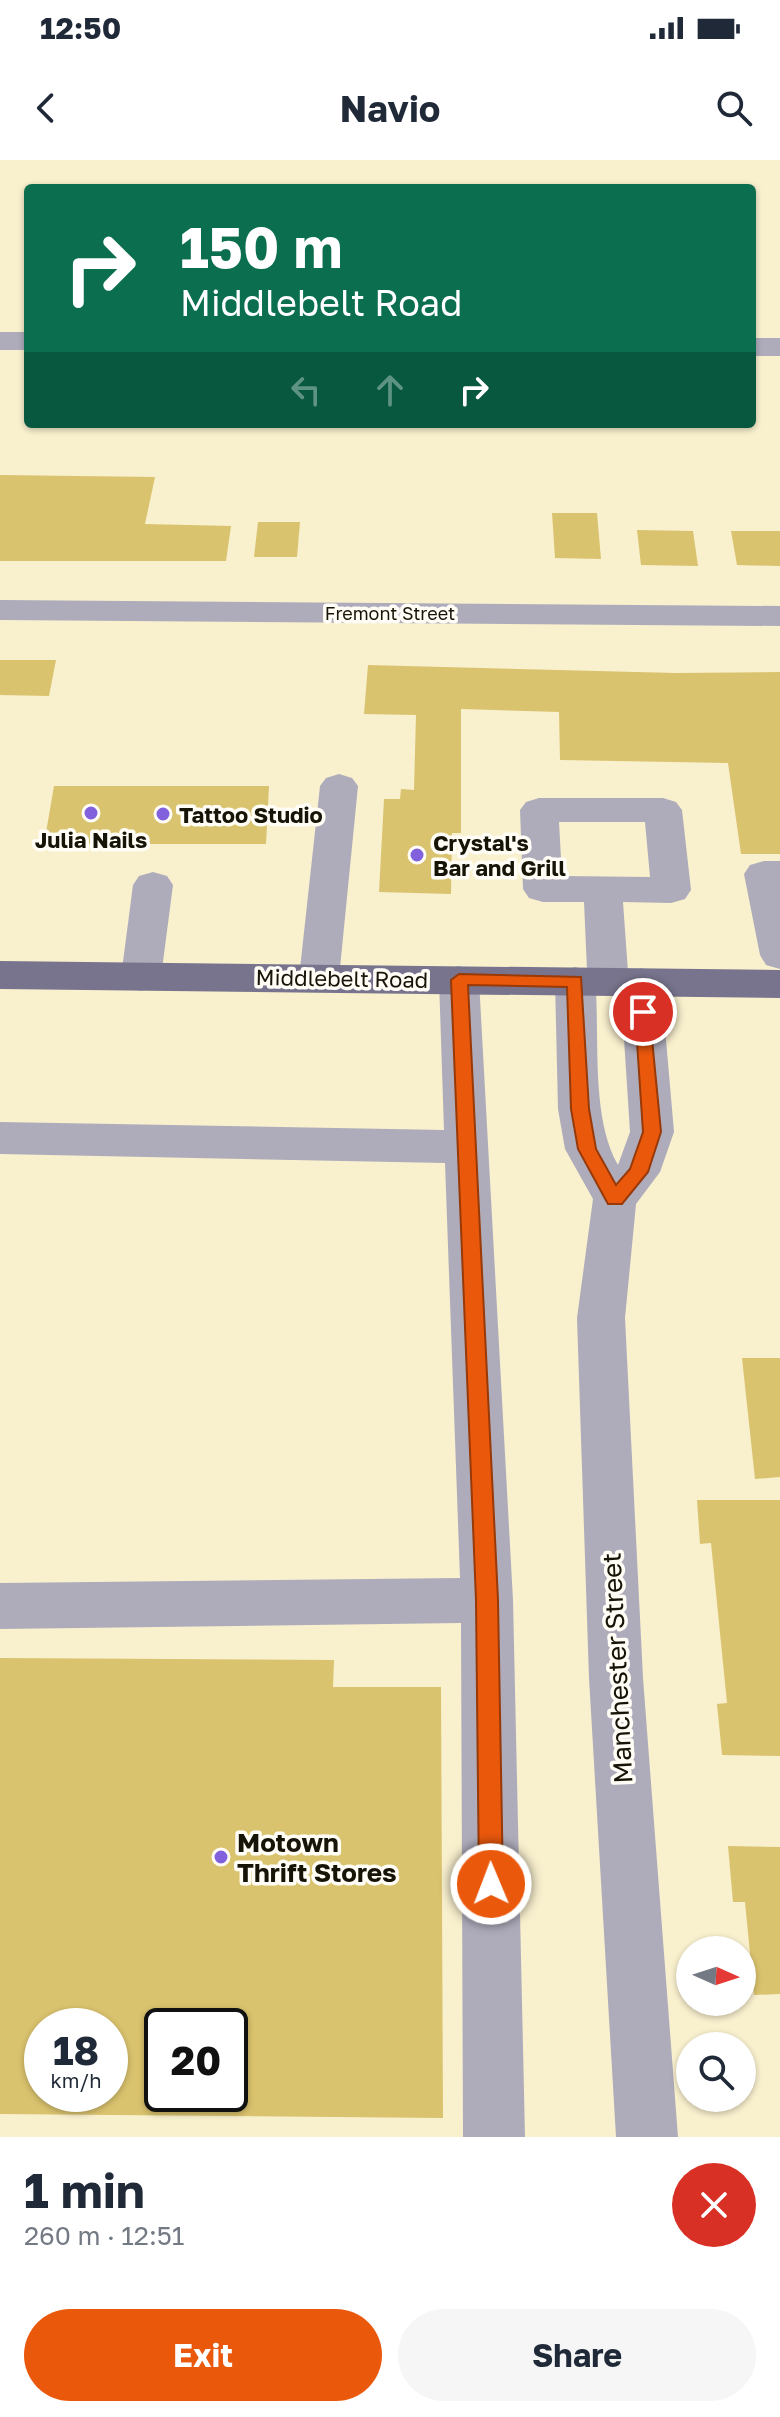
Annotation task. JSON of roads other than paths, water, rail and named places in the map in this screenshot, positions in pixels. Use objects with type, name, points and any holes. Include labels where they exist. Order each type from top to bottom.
[{"type":"main road","name":"Middlebelt Road","points":[[0,975],[780,984]]},
{"type":"street","points":[[0,341],[24,341]]},
{"type":"street","points":[[756,347],[780,347]]},
{"type":"street","name":"Fremont Street","points":[[0,610],[780,616]]},
{"type":"street","points":[[319,978],[339,786]]},
{"type":"street","points":[[780,874],[764,874],[780,955]]},
{"type":"street","points":[[141,977],[153,885]]},
{"type":"street","points":[[603,889],[608,982],[580,1109],[587,1149],[615,1199]]},
{"type":"street","points":[[459,980],[487,1600],[494,2137]]},
{"type":"street","name":"Manchester Street","points":[[608,982],[652,1132],[638,1172],[615,1199],[601,1318],[616,1678],[647,2137]]},
{"type":"street","points":[[0,1138],[467,1147]]},
{"type":"street","points":[[0,1606],[304,1605],[487,1600]]},
{"type":"place","name":"Julia Nails","points":[[91,813]]},
{"type":"place","name":"Tattoo Studio","points":[[163,814]]},
{"type":"place","name":"Crystal's Bar and Grill","points":[[417,855]]},
{"type":"place","name":"Motown Thrift Stores","points":[[221,1857]]}]
